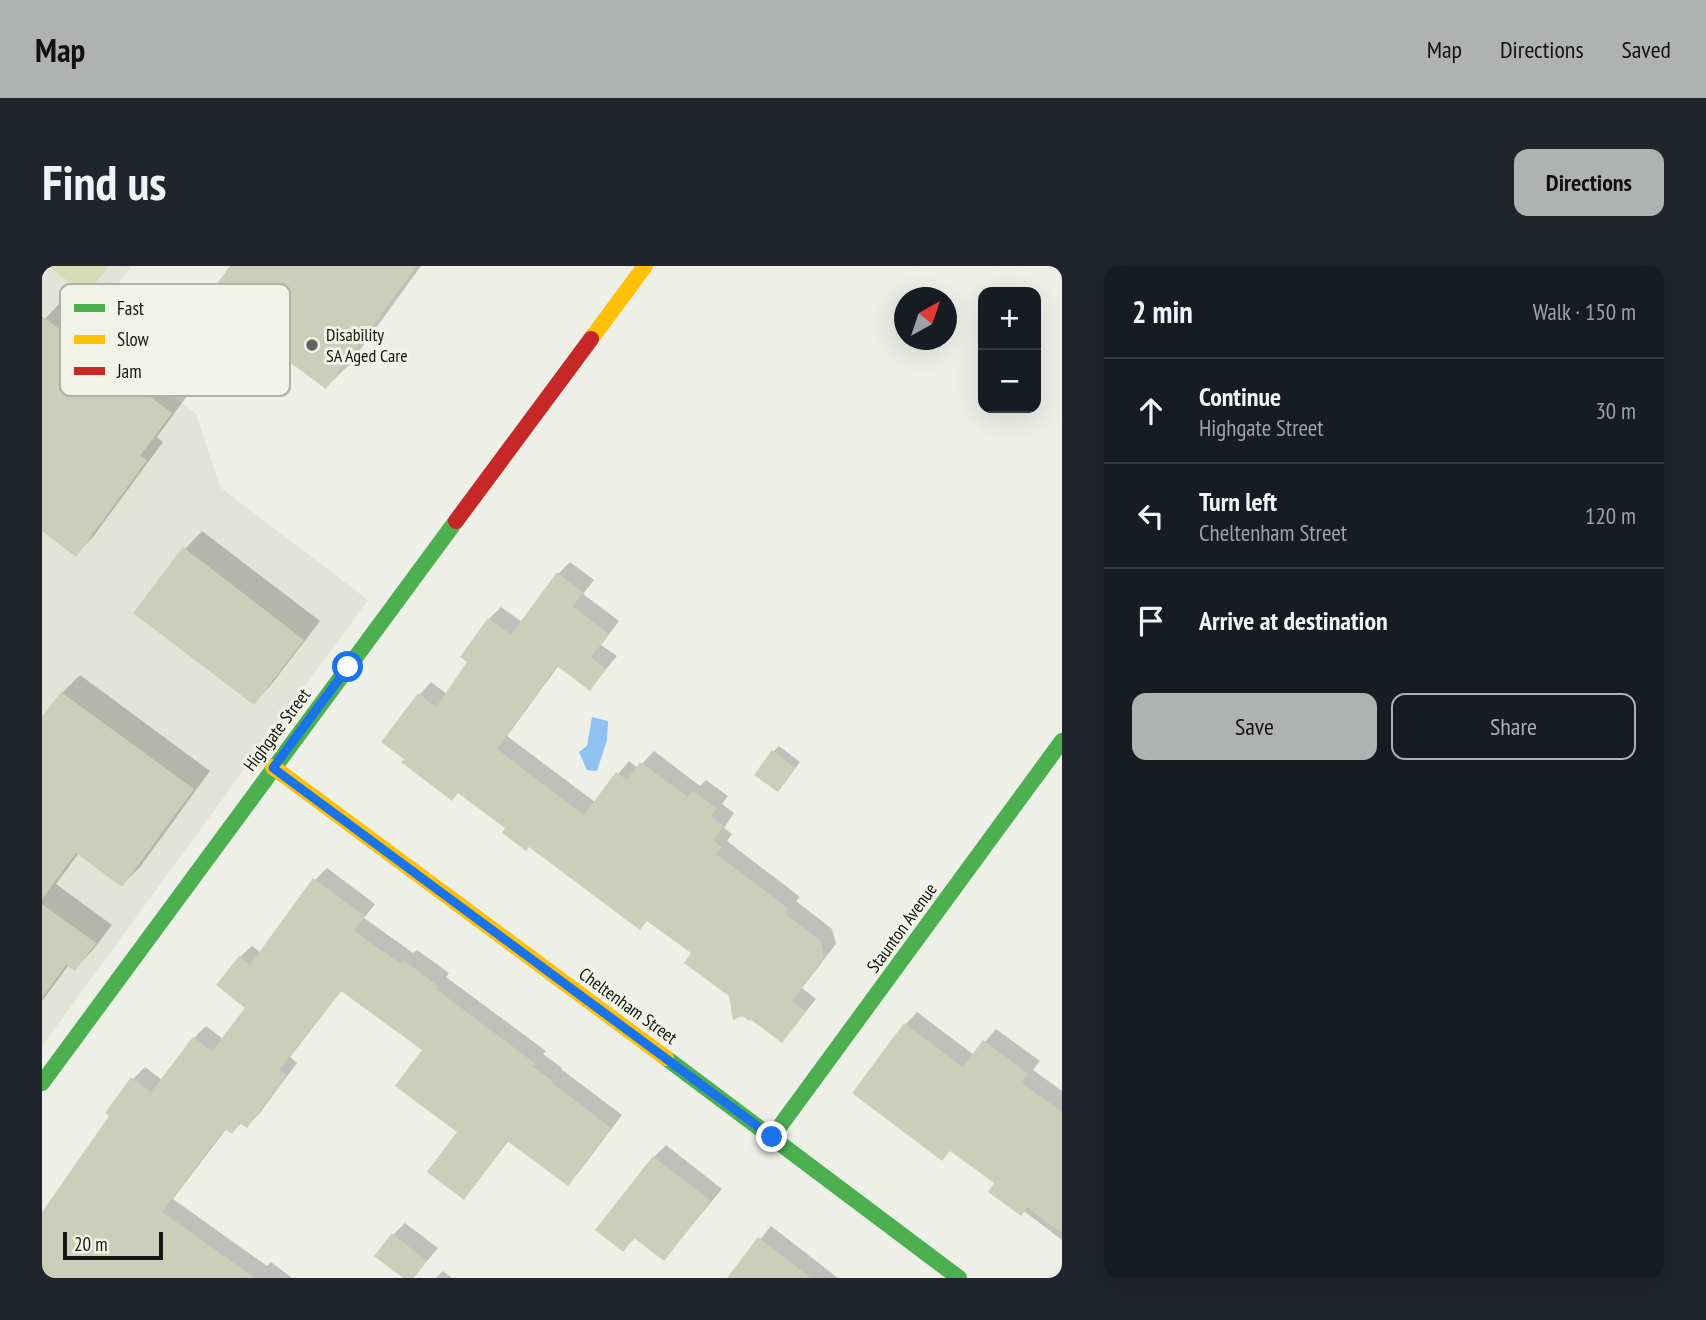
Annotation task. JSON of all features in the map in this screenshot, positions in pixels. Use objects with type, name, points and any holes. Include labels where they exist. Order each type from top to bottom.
[{"type":"street","name":"Highgate Street","points":[[42,1083],[645,266]]},
{"type":"street","name":"Staunton Avenue","points":[[772,1137],[1062,741]]},
{"type":"street","name":"Cheltenham Street","points":[[273,768],[959,1278]]},
{"type":"shaded area","points":[[42,266],[131,266],[117,284],[60,284],[60,396],[173,396],[196,414],[220,487],[368,600],[42,1046]]},
{"type":"green space","points":[[48,266],[109,266],[95,284],[72,284]]},
{"type":"water","points":[[592,717],[608,721],[607,740],[597,771],[587,770],[579,752],[587,746]]},
{"type":"building","name":"Disability SA Aged Care","points":[[230,266],[417,266],[326,389],[290,363],[290,284],[217,284]]},
{"type":"building","points":[[42,316],[60,329],[60,396],[149,396],[172,413],[140,456],[147,460],[76,557],[42,531]]},
{"type":"building","points":[[183,547],[304,640],[254,705],[133,613]]},
{"type":"building","points":[[557,572],[583,592],[573,606],[609,634],[591,657],[606,669],[590,691],[557,666],[497,749],[584,815],[616,772],[627,780],[640,762],[688,797],[693,791],[717,809],[711,817],[724,826],[713,840],[722,847],[716,854],[789,909],[785,914],[821,941],[824,957],[792,1001],[806,1012],[782,1043],[750,1019],[749,1021],[742,1016],[733,1020],[729,996],[684,963],[691,953],[647,921],[640,930],[529,847],[526,851],[502,833],[505,828],[458,793],[452,801],[401,762],[404,759],[381,742],[418,693],[436,707],[467,662],[460,657],[488,618],[511,635]]},
{"type":"building","points":[[61,692],[194,789],[122,887],[76,853],[42,899],[42,717]]},
{"type":"building","points":[[772,750],[795,768],[778,792],[754,775]]},
{"type":"building","points":[[313,878],[365,916],[354,931],[401,964],[403,960],[438,986],[436,989],[536,1064],[533,1067],[611,1128],[568,1186],[507,1141],[464,1200],[427,1172],[457,1132],[395,1086],[422,1050],[341,991],[279,1070],[287,1075],[247,1128],[240,1123],[232,1134],[225,1129],[162,1212],[255,1278],[42,1278],[42,1212],[109,1116],[105,1113],[131,1077],[151,1092],[193,1037],[212,1051],[245,1008],[216,985],[239,956],[250,965]]},
{"type":"building","points":[[42,904],[96,943],[75,971],[66,965],[42,998]]},
{"type":"building","points":[[904,1023],[963,1067],[983,1040],[1029,1074],[1022,1083],[1062,1112],[1062,1233],[1027,1208],[1021,1216],[988,1192],[994,1183],[950,1151],[942,1161],[852,1093]]},
{"type":"building","points":[[653,1156],[711,1201],[664,1261],[634,1238],[623,1252],[595,1230]]},
{"type":"building","points":[[392,1233],[427,1261],[414,1278],[403,1278],[374,1256]]},
{"type":"building","points":[[758,1237],[811,1278],[727,1278]]},
{"type":"traffic: fast","points":[[42,1083],[456,521]]},
{"type":"traffic: fast","points":[[772,1137],[1062,741]]},
{"type":"traffic: fast","points":[[666,1058],[959,1278]]},
{"type":"traffic: slow","points":[[591,339],[645,266]]},
{"type":"traffic: slow","points":[[273,767],[666,1058]]},
{"type":"traffic: jam","points":[[456,521],[591,339]]},
{"type":"place","name":"Disability SA Aged Care","points":[[312,345]]},
{"type":"route","points":[[348,667],[273,768],[772,1137]]}]
